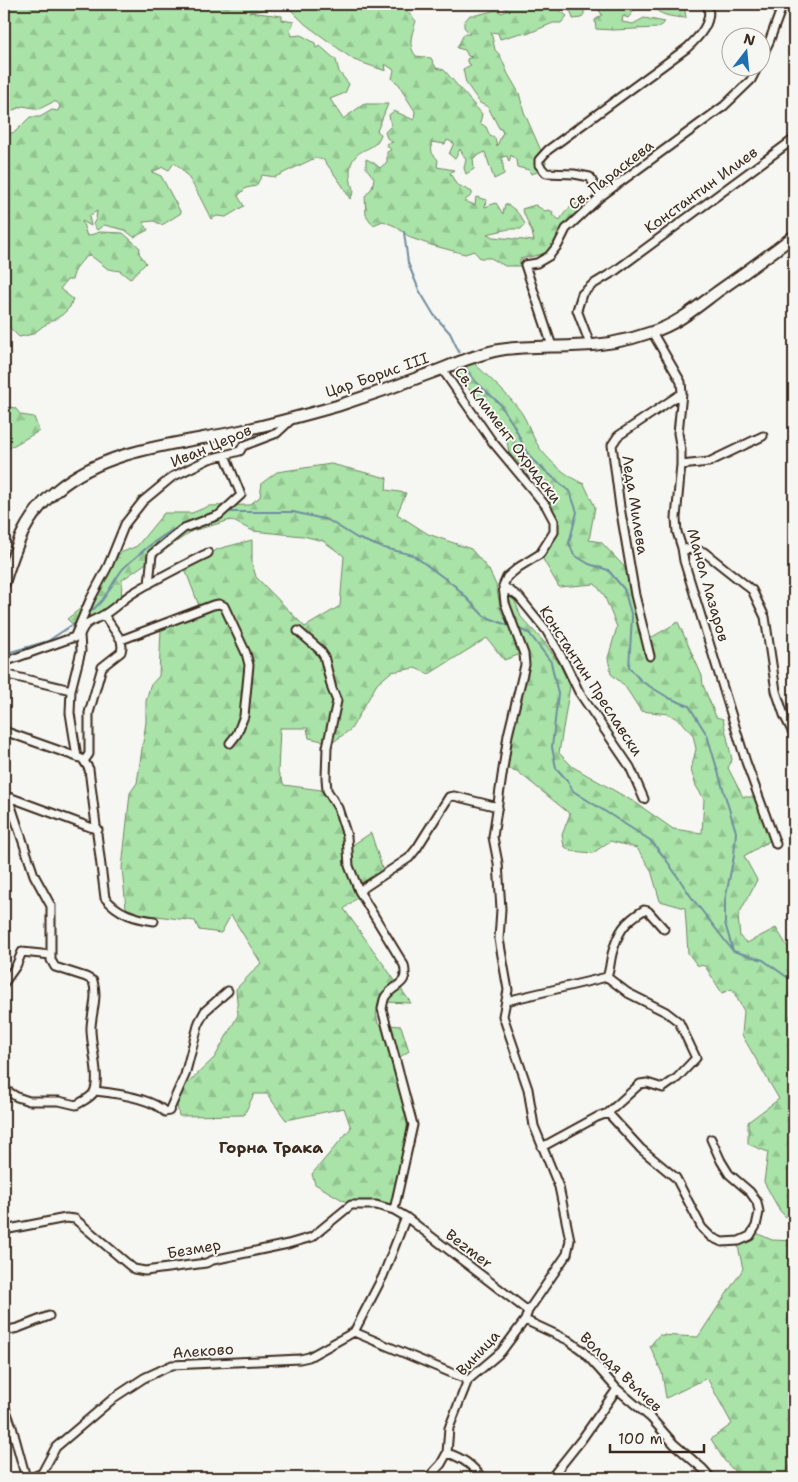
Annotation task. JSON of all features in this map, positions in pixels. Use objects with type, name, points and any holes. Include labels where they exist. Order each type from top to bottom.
[{"type":"street","points":[[600,197],[590,178],[574,174],[546,173],[539,166],[539,160],[556,144],[687,48],[700,36],[708,21],[710,10],[707,4]]},
{"type":"street","points":[[770,39],[783,4]]},
{"type":"street","name":"Св. Параскева","points":[[552,346],[525,264],[537,263],[549,256],[558,245],[566,228],[600,197],[724,106],[752,78]]},
{"type":"street","name":"Константин Илиев","points":[[590,344],[577,310],[582,294],[794,139]]},
{"type":"street","name":"Цар Борис III","points":[[4,583],[7,561],[27,523],[56,490],[81,473],[110,460],[144,450],[241,431],[343,404],[473,356],[502,350],[610,342],[652,332],[693,310],[794,236]]},
{"type":"street","name":"Манол Лазаров","points":[[652,332],[681,382],[682,393],[678,433],[681,464],[676,518],[677,532],[684,561],[746,762],[776,844]]},
{"type":"street","name":"Св. Климент Охридски","points":[[442,369],[491,440],[546,506],[554,521],[554,532],[540,554],[519,567],[507,578],[503,586]]},
{"type":"street","name":"Леда Милева","points":[[650,656],[635,595],[612,445],[618,436],[682,393]]},
{"type":"street","name":"Иван Церов","points":[[77,757],[70,713],[71,690],[81,651],[77,636],[90,600],[108,566],[125,524],[143,501],[172,477],[209,459],[240,451],[243,446],[277,433],[294,417]]},
{"type":"street","points":[[681,464],[709,462],[763,436]]},
{"type":"street","points":[[149,584],[152,554],[184,528],[219,515],[241,495],[225,455]]},
{"type":"street","points":[[682,548],[704,552],[752,590],[764,617],[776,691],[794,735]]},
{"type":"street","points":[[4,662],[77,636],[86,624],[94,618],[104,615],[149,584],[208,553]]},
{"type":"street","points":[[503,586],[505,603],[524,654],[525,666],[508,735],[493,837],[498,863],[501,909],[499,939],[508,990],[503,1016],[528,1089],[534,1126],[542,1147],[608,1113],[640,1084],[663,1088],[691,1065],[696,1058],[679,1022],[666,1012],[628,993],[607,978],[506,1001]]},
{"type":"street","name":"Константин Преславски","points":[[503,586],[519,597],[546,630],[579,692],[630,767],[644,800]]},
{"type":"street","points":[[121,640],[213,605],[219,604],[224,606],[246,653],[249,665],[244,716],[237,734],[230,743]]},
{"type":"street","points":[[84,761],[89,754],[88,713],[102,667],[121,652],[122,647],[121,640],[104,615]]},
{"type":"street","points":[[298,630],[324,656],[337,701],[327,747],[326,778],[327,790],[338,808],[347,836],[349,866],[359,892],[404,965],[406,975],[405,980],[384,998],[382,1009],[413,1125],[394,1210]]},
{"type":"street","points":[[4,674],[71,690]]},
{"type":"street","points":[[4,730],[84,761],[89,769],[106,898],[112,906],[124,914],[154,921]]},
{"type":"street","points":[[6,796],[98,830]]},
{"type":"street","points":[[4,1089],[17,1097],[29,1101],[59,1100],[76,1105],[91,1096],[95,1091],[96,1076],[91,1027],[95,999],[93,981],[55,967],[51,960],[51,906],[34,875],[6,796]]},
{"type":"street","points":[[359,892],[409,858],[449,797],[454,796],[498,808]]},
{"type":"street","points":[[607,978],[612,954],[624,924],[646,910],[664,929]]},
{"type":"street","points":[[4,984],[16,966],[22,952],[51,955]]},
{"type":"street","points":[[95,1091],[120,1094],[158,1105],[165,1112],[169,1111],[185,1074],[199,1022],[205,1011],[228,991]]},
{"type":"street","points":[[608,1113],[641,1149],[676,1178],[702,1228],[711,1237],[722,1242],[739,1241],[750,1236],[756,1226],[759,1212],[757,1202],[750,1192],[729,1174],[711,1139]]},
{"type":"street","name":"Виница","points":[[447,1453],[449,1428],[468,1380],[501,1352],[525,1320],[528,1310],[567,1254],[570,1240],[560,1187],[542,1147]]},
{"type":"street","name":"Безмер","points":[[4,1230],[66,1218],[75,1219],[134,1269],[145,1271],[206,1263],[308,1238],[316,1234],[351,1205],[369,1204],[394,1210]]},
{"type":"street","name":"Bezmer","points":[[394,1210],[406,1217],[528,1310]]},
{"type":"street","points":[[406,1217],[383,1276],[354,1332],[468,1380]]},
{"type":"street","points":[[4,1331],[18,1328],[49,1316]]},
{"type":"street","name":"Володя Вълчев","points":[[525,1320],[568,1340],[583,1351],[616,1389],[651,1418],[674,1444],[711,1478]]},
{"type":"street","name":"Алеково","points":[[31,1478],[42,1473],[56,1447],[115,1398],[144,1378],[172,1364],[300,1359],[354,1332]]},
{"type":"street","points":[[551,1478],[582,1439],[616,1389]]},
{"type":"street","points":[[4,1405],[26,1478]]},
{"type":"street","points":[[428,1478],[441,1464],[447,1453],[460,1457],[473,1466],[482,1478]]},
{"type":"green space","points":[[4,4],[398,4],[400,8],[405,9],[416,21],[411,44],[413,52],[416,56],[431,58],[436,68],[444,70],[482,114],[480,123],[486,127],[490,136],[495,138],[497,146],[503,132],[488,107],[480,103],[466,83],[463,69],[471,65],[467,62],[467,59],[472,57],[468,56],[465,50],[457,48],[464,34],[470,34],[464,27],[464,22],[470,15],[496,10],[502,13],[508,10],[501,6],[503,4],[562,4],[557,6],[567,16],[561,23],[553,23],[527,34],[521,33],[500,39],[498,33],[491,32],[495,50],[500,55],[519,93],[524,112],[546,162],[544,170],[531,174],[529,170],[517,167],[516,160],[511,155],[509,162],[507,156],[502,157],[504,174],[494,179],[485,152],[473,158],[474,169],[466,174],[464,168],[466,160],[460,149],[455,159],[449,154],[454,143],[447,140],[445,144],[431,142],[432,153],[438,160],[437,167],[454,170],[450,173],[456,184],[472,192],[472,195],[464,201],[475,205],[476,197],[486,200],[485,207],[496,203],[503,214],[505,204],[516,212],[525,224],[521,229],[509,229],[487,234],[493,237],[534,241],[522,209],[535,205],[545,211],[553,212],[552,215],[560,220],[566,211],[574,205],[581,202],[582,209],[565,223],[556,243],[548,253],[520,259],[520,266],[505,266],[491,258],[480,258],[474,251],[465,254],[431,245],[411,238],[395,226],[383,221],[373,225],[366,215],[365,196],[372,188],[374,178],[366,168],[366,159],[380,168],[387,162],[387,152],[391,150],[386,144],[393,142],[387,138],[385,132],[391,126],[389,115],[394,111],[414,120],[415,111],[399,84],[392,79],[394,70],[385,64],[386,71],[354,60],[305,24],[288,7],[249,12],[282,16],[282,20],[294,22],[290,30],[292,36],[301,35],[315,43],[316,48],[320,46],[336,60],[339,72],[349,84],[345,93],[330,99],[343,119],[364,104],[388,104],[377,131],[381,134],[379,139],[373,146],[358,154],[352,161],[350,174],[354,192],[350,199],[324,160],[315,158],[275,177],[262,175],[256,186],[246,188],[238,196],[244,206],[226,217],[217,216],[211,219],[195,188],[180,167],[174,163],[169,170],[163,167],[152,172],[161,176],[181,213],[162,225],[154,221],[143,222],[148,230],[134,237],[125,230],[104,225],[97,230],[93,224],[97,211],[89,216],[91,226],[82,221],[87,236],[100,232],[123,233],[140,248],[139,253],[146,263],[130,279],[120,271],[108,269],[90,255],[78,265],[72,280],[67,280],[60,289],[73,299],[70,307],[62,315],[33,334],[19,337],[7,325],[4,330],[4,135],[15,132],[30,117],[40,117],[52,110],[58,111],[60,106],[57,102],[53,102],[39,109],[23,106],[4,114]]},
{"type":"green space","points":[[566,4],[636,4],[637,7],[628,18],[623,16],[622,22],[633,24],[644,18],[665,22],[657,28],[596,29],[595,20],[602,15],[598,8],[584,9],[584,14],[581,18],[573,19],[571,12],[564,7]]},
{"type":"green space","points":[[650,4],[684,4],[686,18],[662,13]]},
{"type":"green space","points":[[472,361],[516,405],[533,437],[550,460],[577,481],[584,484],[595,507],[589,540],[601,542],[633,576],[647,640],[678,622],[702,676],[703,685],[716,717],[723,719],[732,760],[728,768],[743,797],[754,797],[771,840],[744,856],[757,880],[738,916],[740,937],[747,943],[776,928],[794,957],[794,1225],[780,1211],[764,1182],[768,1152],[748,1144],[748,1122],[779,1099],[742,1035],[744,1011],[732,989],[722,993],[705,966],[697,965],[688,953],[685,908],[660,901],[651,870],[637,848],[610,841],[593,853],[571,851],[564,846],[562,835],[570,814],[517,771],[505,768],[525,665],[503,593],[513,596],[521,617],[545,643],[560,665],[570,686],[559,753],[573,767],[636,803],[673,829],[702,833],[704,799],[696,786],[691,770],[696,749],[693,735],[683,723],[669,714],[641,711],[624,685],[611,674],[608,658],[617,627],[604,595],[595,584],[559,587],[540,554],[554,532],[546,506],[555,486],[527,472],[509,453],[505,429],[487,405],[460,381],[453,370]]},
{"type":"green space","points":[[4,406],[15,408],[21,415],[34,417],[39,431],[9,448],[4,458]]},
{"type":"green space","points":[[331,464],[387,478],[386,490],[406,493],[397,514],[428,534],[471,549],[489,570],[496,585],[501,611],[516,638],[521,654],[504,660],[487,638],[429,674],[415,668],[391,672],[377,684],[351,729],[332,743],[309,738],[307,728],[280,728],[278,772],[284,785],[321,790],[334,810],[348,848],[371,833],[384,874],[344,909],[411,1003],[384,1002],[376,1012],[378,1024],[401,1026],[409,1051],[394,1061],[406,1099],[408,1148],[396,1206],[383,1209],[346,1202],[315,1184],[312,1174],[351,1128],[344,1108],[286,1120],[267,1094],[254,1094],[244,1115],[179,1116],[177,1105],[182,1089],[215,1057],[238,1015],[236,989],[261,963],[231,915],[221,933],[199,930],[195,921],[141,914],[126,908],[122,868],[130,793],[137,783],[146,722],[146,701],[150,686],[159,676],[161,629],[201,611],[185,569],[218,549],[252,540],[252,563],[256,577],[305,627],[340,606],[344,556],[323,541],[303,536],[253,531],[231,520],[192,531],[122,580],[121,602],[79,630],[67,619],[99,591],[111,557],[137,546],[164,513],[192,513],[209,506],[249,505],[260,497],[262,483],[277,472]]},
{"type":"green space","points":[[756,1233],[772,1240],[794,1241],[794,1478],[749,1477],[735,1472],[724,1460],[711,1439],[732,1424],[707,1378],[666,1398],[662,1373],[650,1346],[659,1335],[698,1337],[743,1269],[736,1237]]},
{"type":"waterway","points":[[404,232],[408,263],[419,290],[434,315],[450,333],[459,352]]},
{"type":"waterway","points":[[466,368],[475,381],[499,403],[513,424],[529,457],[570,492],[577,512],[569,543],[574,555],[589,564],[608,570],[624,589],[632,617],[629,667],[641,681],[669,698],[689,706],[707,735],[736,832],[734,856],[725,900],[725,923],[733,951],[763,960],[794,982]]},
{"type":"waterway","points":[[226,512],[293,512],[328,520],[357,538],[384,548],[413,555],[455,586],[484,616],[512,627]]},
{"type":"waterway","points":[[86,615],[103,599],[124,568],[144,550],[178,527],[206,516]]},
{"type":"waterway","points":[[4,654],[48,641],[78,621]]},
{"type":"waterway","points":[[516,628],[529,633],[551,662],[558,694],[552,747],[556,768],[567,780],[573,791],[650,840],[733,951]]},
{"type":"district","name":"Горна Трака","points":[[271,1147]]}]
